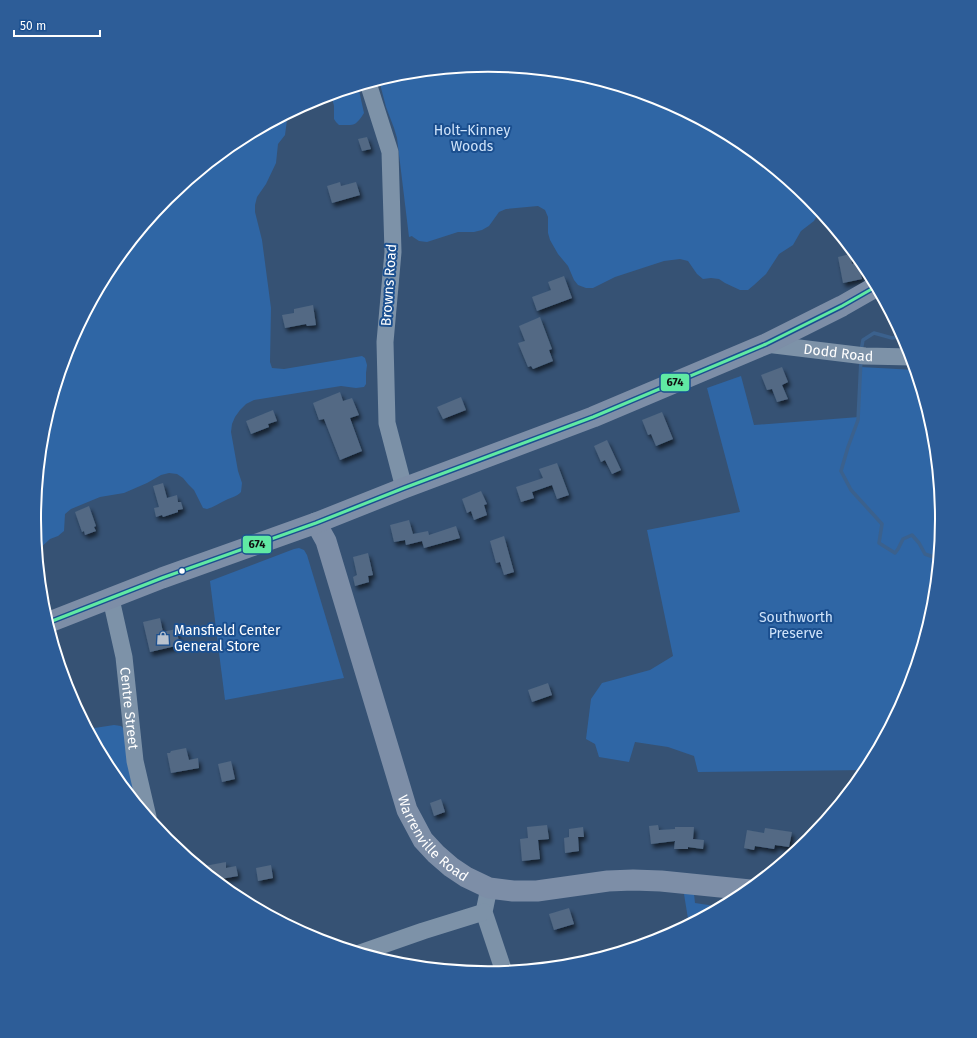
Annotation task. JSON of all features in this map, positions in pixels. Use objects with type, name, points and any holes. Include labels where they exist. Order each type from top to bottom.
[{"type":"main road","points":[[53,621],[162,578],[316,523],[404,488],[593,417],[766,344],[842,306],[872,289]]},
{"type":"main road","name":"Warrenville Road","points":[[316,523],[326,541],[406,810],[424,840],[436,854],[451,867],[466,878],[489,888],[513,891],[537,891],[608,881],[633,880],[676,882],[740,889]]},
{"type":"street","name":"Browns Road","points":[[370,88],[390,152],[393,252],[385,342],[387,424],[404,488]]},
{"type":"street","name":"Dodd Road","points":[[766,344],[858,355],[905,357]]},
{"type":"street","name":"Centre Street","points":[[111,599],[124,657],[135,761],[145,806]]},
{"type":"street","points":[[489,888],[484,912],[502,966]]},
{"type":"street","points":[[369,950],[484,912]]},
{"type":"green space","name":"Holt–Kinney Woods","points":[[459,72],[518,72],[547,75],[604,87],[632,95],[660,106],[712,131],[761,164],[784,183],[817,216],[814,221],[801,231],[793,245],[779,254],[766,274],[748,290],[740,290],[719,279],[703,279],[697,274],[688,261],[680,259],[664,261],[615,277],[593,288],[586,288],[578,285],[574,280],[568,266],[558,254],[550,240],[548,233],[548,217],[545,210],[538,206],[506,209],[499,212],[489,226],[474,232],[458,232],[427,242],[419,241],[412,236],[409,237],[397,138],[380,85],[430,75]]},
{"type":"green space","points":[[359,91],[364,113],[354,124],[339,125],[334,119],[332,100]]},
{"type":"green space","points":[[287,120],[285,135],[278,144],[276,163],[266,184],[257,197],[255,205],[255,212],[262,240],[271,308],[270,362],[272,368],[284,369],[362,356],[365,358],[367,365],[366,384],[364,387],[356,388],[341,386],[254,400],[246,404],[235,417],[231,432],[238,471],[242,483],[241,492],[236,496],[210,508],[203,508],[194,490],[183,478],[177,474],[169,473],[161,475],[124,493],[100,497],[71,509],[65,514],[64,531],[58,536],[50,539],[42,546],[42,490],[45,461],[56,403],[75,348],[101,295],[116,270],[133,247],[152,224],[193,183],[240,147],[265,131]]},
{"type":"green space","name":"Southworth Preserve","points":[[860,367],[910,370],[921,403],[927,432],[935,490],[936,519],[932,577],[921,635],[902,690],[890,717],[859,770],[698,772],[694,756],[668,747],[635,742],[629,762],[599,757],[595,744],[586,739],[591,699],[602,683],[650,670],[673,656],[647,530],[740,512],[707,388],[741,376],[754,425],[859,417]]},
{"type":"green space","points":[[299,548],[304,550],[307,555],[344,678],[225,700],[210,581]]},
{"type":"green space","points":[[114,725],[121,726],[127,732],[138,797],[116,768],[93,728]]},
{"type":"green space","points":[[684,894],[694,894],[695,903],[714,906],[712,907],[688,919]]},
{"type":"building","points":[[367,137],[371,149],[362,151],[358,139]]},
{"type":"building","points":[[340,182],[341,186],[356,182],[360,195],[332,203],[327,186]]},
{"type":"building","points":[[849,254],[852,264],[856,263],[859,268],[862,279],[843,283],[838,257]]},
{"type":"building","points":[[564,276],[572,298],[537,311],[532,297],[551,290],[548,282]]},
{"type":"building","points":[[313,305],[316,325],[307,326],[306,324],[285,328],[282,315],[294,313],[294,309]]},
{"type":"building","points":[[540,317],[552,349],[549,350],[553,361],[533,369],[531,366],[528,367],[518,343],[525,341],[519,326]]},
{"type":"building","points":[[782,367],[788,382],[782,385],[788,399],[777,402],[772,389],[767,390],[761,375]]},
{"type":"building","points":[[340,392],[343,401],[352,398],[359,415],[350,418],[362,451],[340,460],[324,419],[319,420],[313,403]]},
{"type":"building","points":[[461,397],[466,410],[443,419],[437,407]]},
{"type":"building","points":[[273,410],[277,421],[268,424],[269,427],[251,434],[246,421]]},
{"type":"building","points":[[662,412],[673,439],[656,446],[651,434],[648,435],[642,420]]},
{"type":"building","points":[[607,440],[621,470],[612,474],[605,460],[601,462],[594,446]]},
{"type":"building","points":[[557,463],[569,495],[557,499],[552,485],[532,492],[534,498],[521,502],[516,487],[543,478],[539,469]]},
{"type":"building","points":[[163,483],[167,498],[177,495],[178,502],[181,502],[183,509],[163,517],[162,515],[156,517],[154,508],[159,507],[153,486]]},
{"type":"building","points":[[481,491],[487,504],[484,505],[487,515],[474,520],[471,511],[467,513],[462,499]]},
{"type":"building","points":[[89,506],[96,526],[94,527],[96,531],[85,535],[84,531],[82,532],[75,512]]},
{"type":"building","points":[[409,520],[413,534],[428,531],[429,535],[456,526],[460,538],[424,548],[422,541],[406,545],[405,540],[394,542],[390,525]]},
{"type":"building","points":[[504,536],[514,572],[504,575],[500,562],[496,563],[490,541]]},
{"type":"building","points":[[368,553],[373,575],[368,576],[369,582],[355,586],[353,577],[357,575],[353,557]]},
{"type":"building","name":"Mansfield Center General Store","points":[[160,618],[163,632],[176,629],[180,645],[150,652],[143,622]]},
{"type":"building","points":[[548,683],[552,695],[532,702],[528,690]]},
{"type":"building","points":[[186,748],[189,760],[198,758],[199,768],[171,773],[167,753]]},
{"type":"building","points":[[231,761],[235,779],[222,782],[218,764]]},
{"type":"building","points":[[441,799],[445,812],[434,816],[430,803]]},
{"type":"building","points":[[547,825],[549,839],[538,840],[540,859],[522,861],[520,839],[528,838],[527,827]]},
{"type":"building","points":[[658,825],[659,830],[675,829],[675,827],[694,827],[693,839],[704,840],[703,849],[688,847],[688,849],[674,849],[675,841],[651,844],[649,826]]},
{"type":"building","points":[[583,827],[584,837],[578,837],[579,851],[565,853],[564,838],[569,837],[569,829]]},
{"type":"building","points":[[765,828],[792,832],[789,847],[775,845],[774,849],[755,846],[754,850],[744,848],[747,830],[764,833]]},
{"type":"building","points":[[226,862],[226,868],[236,866],[238,876],[223,879],[206,866]]},
{"type":"building","points":[[271,865],[273,878],[258,881],[256,868]]},
{"type":"building","points":[[569,908],[574,924],[554,930],[549,914]]},
{"type":"waterway","points":[[861,351],[863,340],[874,333],[892,338],[897,337]]},
{"type":"waterway","points":[[861,359],[858,420],[841,471],[851,490],[882,524],[879,543],[895,553],[903,539],[912,535],[919,543],[925,554],[934,557]]},
{"type":"transit line","name":"674","points":[[53,621],[162,578],[316,523],[404,488],[593,417],[766,344],[842,306],[872,289]]},
{"type":"place","name":"Mansfield Center General Store","points":[[163,638]]}]
